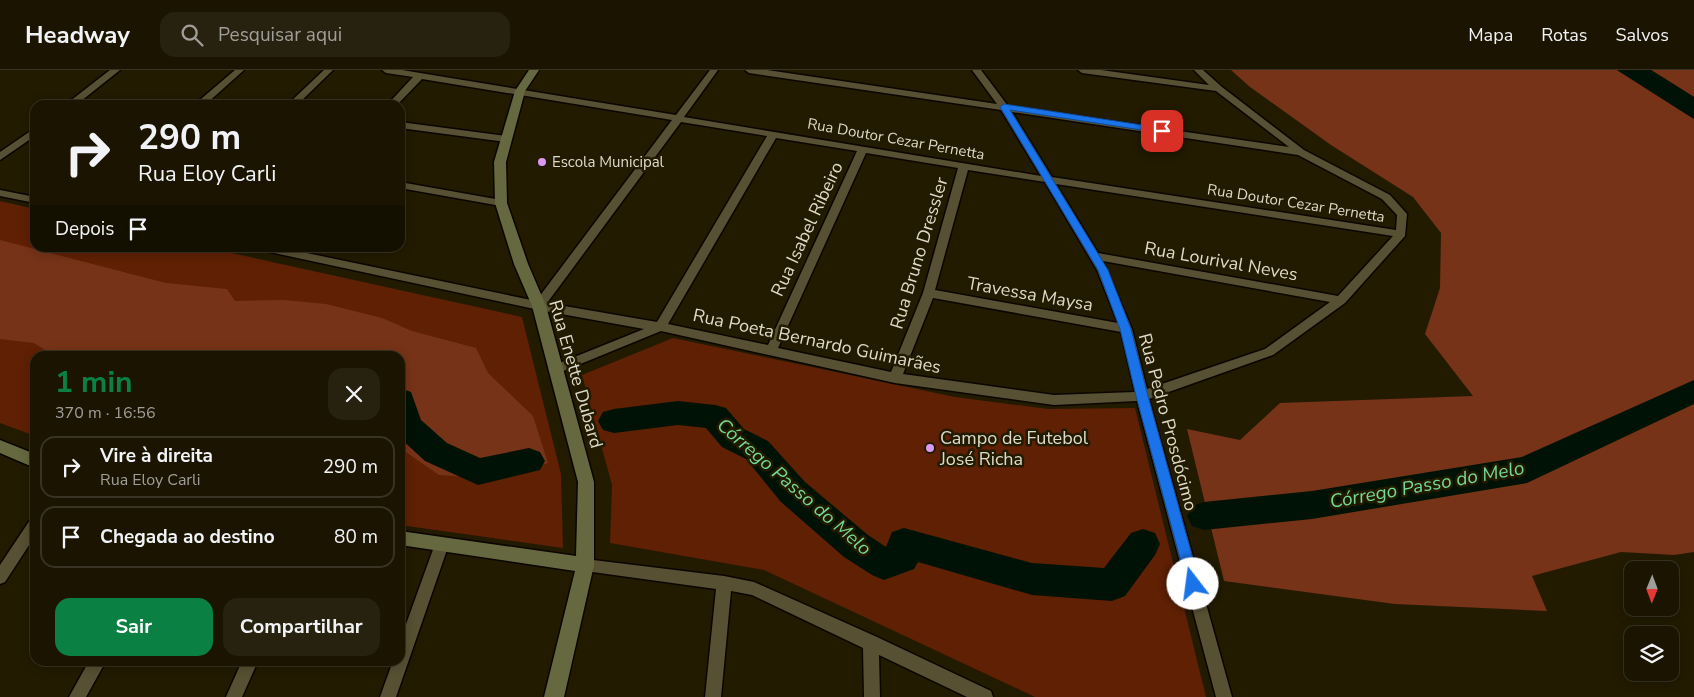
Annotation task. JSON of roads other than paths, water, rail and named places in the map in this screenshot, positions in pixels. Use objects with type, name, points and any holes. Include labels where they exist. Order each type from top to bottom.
[{"type":"street","points":[[77,100],[116,70]]},
{"type":"street","points":[[205,100],[240,70]]},
{"type":"street","points":[[297,100],[329,70]]},
{"type":"street","name":"Rua Doutor Cezar Pernetta","points":[[386,70],[1049,180],[1401,234]]},
{"type":"street","name":"Rua Enette Dubard","points":[[534,70],[520,91],[500,162],[501,203],[521,264],[539,306],[586,482],[584,565],[554,697]]},
{"type":"street","points":[[539,306],[714,70]]},
{"type":"street","points":[[749,70],[1300,152]]},
{"type":"street","name":"Rua Pedro Prosdócimo","points":[[976,70],[1004,107],[1103,270],[1126,329],[1142,396],[1224,697]]},
{"type":"street","points":[[1082,70],[1219,90]]},
{"type":"street","points":[[1198,70],[1219,90],[1300,152],[1386,197],[1402,214],[1401,234]]},
{"type":"street","points":[[397,100],[419,76]]},
{"type":"street","points":[[405,126],[506,139]]},
{"type":"street","points":[[556,369],[660,327],[773,134]]},
{"type":"street","points":[[0,157],[30,135]]},
{"type":"street","name":"Rua Isabel Ribeiro","points":[[771,351],[864,149]]},
{"type":"street","name":"Rua Bruno Dressler","points":[[896,378],[929,293],[964,166]]},
{"type":"street","points":[[405,186],[501,203]]},
{"type":"street","points":[[0,193],[30,199]]},
{"type":"street","name":"Rua Poeta Bernardo Guimarães","points":[[288,252],[539,306],[660,327],[896,378],[1054,400],[1142,396],[1269,352],[1341,300],[1401,234]]},
{"type":"street","name":"Rua Lourival Neves","points":[[1095,256],[1341,300]]},
{"type":"street","name":"Travessa Maysa","points":[[929,293],[1126,329]]},
{"type":"street","points":[[0,446],[30,459]]},
{"type":"street","points":[[0,577],[30,532]]},
{"type":"street","points":[[405,539],[724,583],[754,589],[871,642],[985,697]]},
{"type":"street","points":[[405,649],[442,544]]},
{"type":"street","points":[[713,697],[724,583]]},
{"type":"street","points":[[871,642],[872,697]]},
{"type":"street","points":[[77,697],[95,666]]},
{"type":"street","points":[[234,697],[248,666]]},
{"type":"street","points":[[388,697],[399,666]]},
{"type":"waterway","name":"Córrego Passo do Melo","points":[[1204,516],[1312,505],[1527,470],[1694,391]]},
{"type":"waterway","name":"Córrego Passo do Melo","points":[[614,421],[678,413],[715,417],[733,438],[757,450],[793,492],[856,546],[884,564],[902,558],[904,543],[1032,579],[1112,585],[1143,544]]},
{"type":"waterway","name":"Córrego Passo do Melo","points":[[405,419],[407,426],[436,452],[478,472],[529,461]]},
{"type":"place","name":"Escola Municipal","points":[[542,162]]},
{"type":"place","name":"Campo de Futebol José Richa","points":[[930,448]]}]
